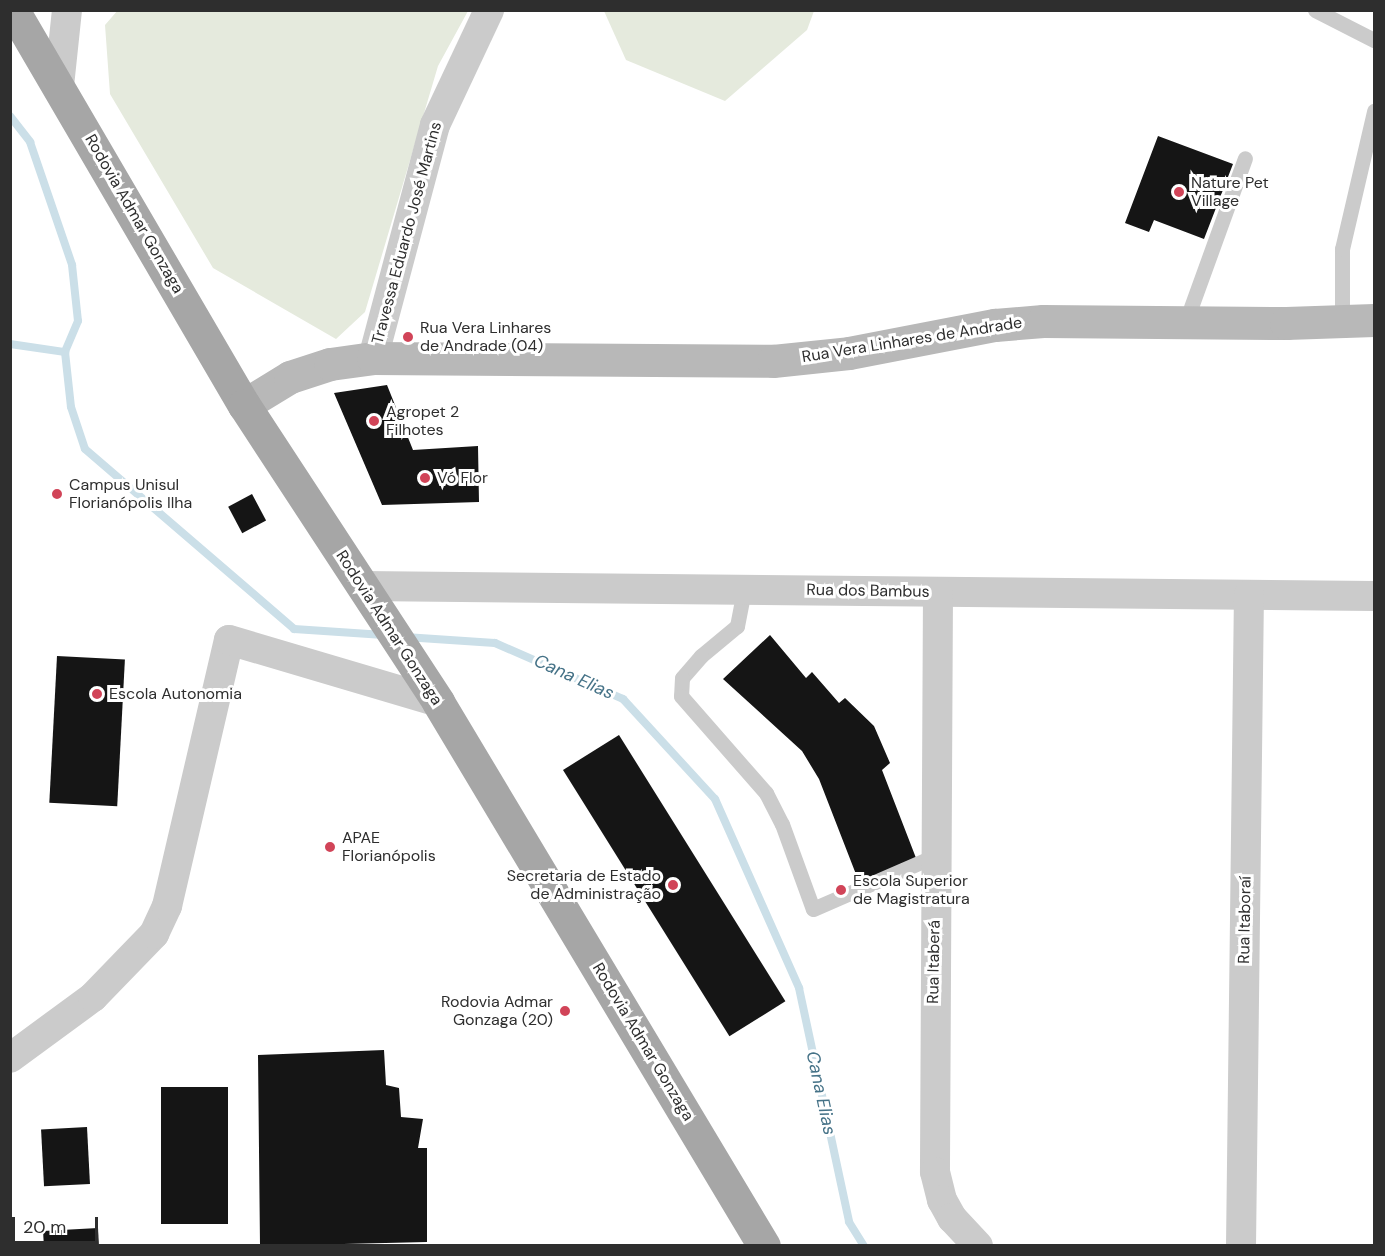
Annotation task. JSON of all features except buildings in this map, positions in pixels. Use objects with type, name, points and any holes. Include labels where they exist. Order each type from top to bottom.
[{"type":"main road","name":"Rodovia Admar Gonzaga","points":[[14,10],[244,405],[438,702],[764,1245]]},
{"type":"main road","name":"Rua Vera Linhares de Andrade","points":[[244,405],[290,377],[330,364],[373,358],[773,361],[849,353],[995,325],[1054,321],[1342,323],[1374,320]]},
{"type":"street","points":[[59,86],[67,10]]},
{"type":"street","name":"Travessa Eduardo José Martins","points":[[373,358],[435,124],[489,10]]},
{"type":"street","name":"Rua dos Bambus","points":[[362,586],[1374,596]]},
{"type":"street","name":"Rua Itaberá","points":[[938,592],[935,1172],[942,1200],[952,1218],[978,1245]]},
{"type":"street","name":"Rua Itaboraí","points":[[1241,1245],[1249,595]]},
{"type":"street","points":[[10,1058],[93,997],[154,934],[167,906],[229,640],[438,702]]},
{"type":"lane","points":[[1315,10],[1374,40]]},
{"type":"lane","points":[[1342,323],[1342,249],[1374,111]]},
{"type":"lane","points":[[1186,321],[1245,158]]},
{"type":"lane","points":[[744,590],[737,626],[701,656],[682,678],[681,696],[766,793],[782,824],[813,909],[935,856]]},
{"type":"shaded area","points":[[118,10],[468,11],[438,66],[365,312],[336,339],[213,268],[110,94],[105,25]]},
{"type":"shaded area","points":[[604,11],[814,11],[807,30],[725,101],[626,60]]},
{"type":"waterway","name":"Cana Elias","points":[[10,116],[30,142],[72,265],[78,321],[65,352],[71,407],[85,449],[294,629],[384,635]]},
{"type":"waterway","points":[[10,344],[65,352]]},
{"type":"waterway","name":"Cana Elias","points":[[405,637],[495,643],[623,699],[715,799],[799,988],[849,1222],[864,1246]]},
{"type":"place","name":"Nature Pet Village","points":[[1179,192]]},
{"type":"place","name":"Rua Vera Linhares de Andrade (04)","points":[[408,337]]},
{"type":"place","name":"Agropet 2 Filhotes","points":[[374,421]]},
{"type":"place","name":"Vó Flor","points":[[425,478]]},
{"type":"place","name":"Campus Unisul Florianópolis Ilha","points":[[57,494]]},
{"type":"place","name":"Escola Autonomia","points":[[97,694]]},
{"type":"place","name":"APAE Florianópolis","points":[[330,847]]},
{"type":"place","name":"Secretaria de Estado de Administração","points":[[673,885]]},
{"type":"place","name":"Escola Superior de Magistratura","points":[[841,890]]},
{"type":"place","name":"Rodovia Admar Gonzaga (20)","points":[[565,1011]]}]
